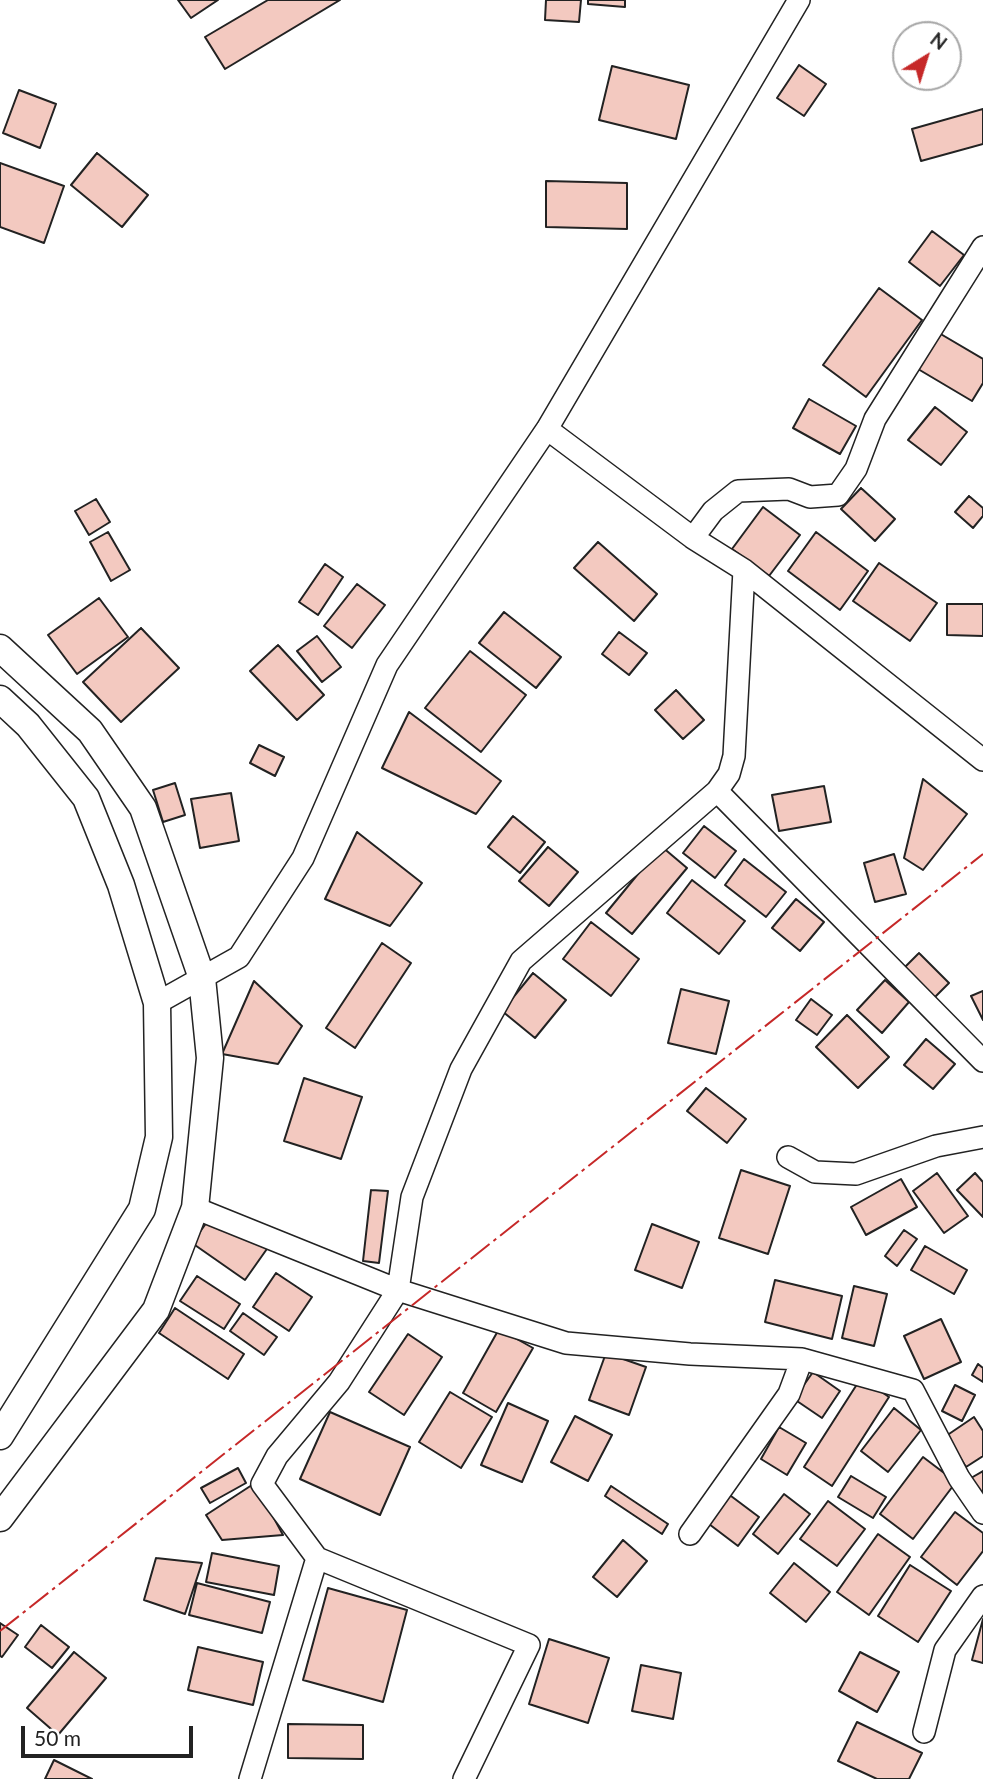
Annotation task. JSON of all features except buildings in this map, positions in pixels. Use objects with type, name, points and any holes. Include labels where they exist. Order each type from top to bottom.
[{"type":"street","points":[[157,1003],[239,957],[303,858],[387,665],[547,429],[799,0]]},
{"type":"street","points":[[692,538],[713,511],[738,491],[789,489],[810,496],[838,495],[856,468],[875,419],[983,247]]},
{"type":"street","points":[[547,429],[692,538],[744,570],[983,760]]},
{"type":"street","points":[[464,1779],[529,1645],[317,1558],[262,1484],[277,1456],[339,1382],[398,1290],[412,1197],[461,1069],[521,961],[717,791],[729,774],[734,756],[744,570]]},
{"type":"street","points":[[0,648],[90,731],[143,807],[202,978],[210,1058],[195,1208],[156,1310],[0,1518]]},
{"type":"street","points":[[0,699],[29,725],[86,798],[121,885],[157,1003],[159,1137],[142,1209],[0,1436]]},
{"type":"street","points":[[717,791],[983,1060]]},
{"type":"street","points":[[788,1157],[815,1172],[856,1174],[936,1146],[983,1138]]},
{"type":"street","points":[[195,1208],[398,1290],[566,1343],[690,1354],[802,1359],[913,1391],[959,1478],[983,1513]]},
{"type":"street","points":[[690,1534],[789,1394],[802,1359]]},
{"type":"street","points":[[250,1779],[317,1558]]},
{"type":"street","points":[[924,1732],[945,1650],[983,1596]]},
{"type":"power","points":[[0,1631],[983,854]]}]
